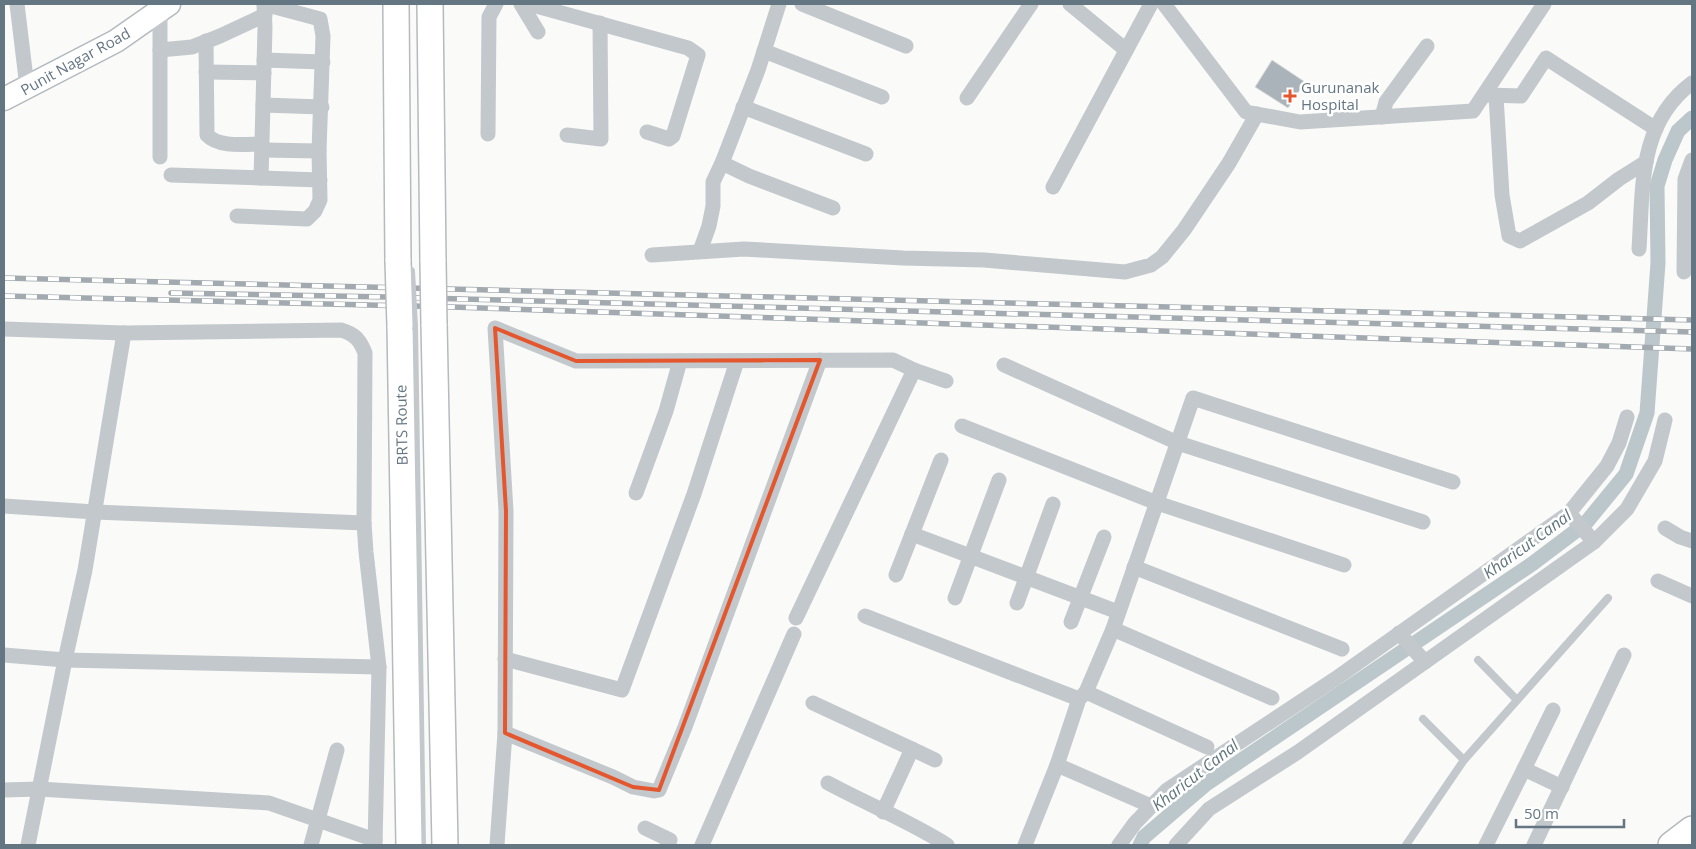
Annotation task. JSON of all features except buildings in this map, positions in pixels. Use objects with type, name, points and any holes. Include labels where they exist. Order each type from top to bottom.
[{"type":"main road","points":[[396,4],[414,262],[444,845]]},
{"type":"main road","points":[[410,845],[416,326],[414,262],[430,4]]},
{"type":"main road","points":[[1672,845],[1692,829]]},
{"type":"street","points":[[17,4],[28,87]]},
{"type":"street","points":[[488,134],[489,17],[496,4]]},
{"type":"street","points":[[521,4],[538,32]]},
{"type":"street","points":[[529,4],[688,48],[698,55],[672,136],[669,139],[647,132]]},
{"type":"street","points":[[700,251],[709,226],[713,206],[713,182],[764,51],[779,4]]},
{"type":"street","points":[[802,4],[906,46]]},
{"type":"street","points":[[967,98],[1032,4]]},
{"type":"street","points":[[1070,4],[1126,50]]},
{"type":"street","points":[[1053,187],[1151,4]]},
{"type":"street","points":[[1164,4],[1246,112],[1300,122],[1473,111],[1490,96],[1544,4]]},
{"type":"street","points":[[160,157],[162,6]]},
{"type":"street","name":"Punit Nagar Road","points":[[4,99],[116,41],[162,6]]},
{"type":"street","points":[[160,50],[192,47],[206,41],[264,7],[320,19],[323,36],[319,151],[320,200],[314,211],[306,219],[237,216]]},
{"type":"street","points":[[261,178],[264,7]]},
{"type":"street","points":[[568,135],[601,139],[600,23]]},
{"type":"street","points":[[206,41],[207,135],[212,140],[219,143],[319,151]]},
{"type":"street","points":[[1382,117],[1386,102],[1427,46]]},
{"type":"street","points":[[764,51],[882,97]]},
{"type":"street","points":[[1490,96],[1521,96],[1546,58],[1656,129]]},
{"type":"street","points":[[206,72],[322,62]]},
{"type":"street","points":[[1639,249],[1647,150],[1662,115],[1685,88],[1692,83]]},
{"type":"street","points":[[1490,96],[1509,236],[1515,239],[1520,241],[1580,208],[1646,162]]},
{"type":"street","points":[[263,104],[322,107]]},
{"type":"street","points":[[743,107],[866,154]]},
{"type":"street","points":[[652,255],[744,249],[910,259],[984,260],[1125,272],[1151,265],[1162,257],[1184,230],[1229,163],[1257,114]]},
{"type":"street","points":[[1684,272],[1685,180],[1692,160]]},
{"type":"street","points":[[722,163],[749,176],[833,208]]},
{"type":"street","points":[[170,176],[320,180]]},
{"type":"street","points":[[497,845],[505,733],[506,512],[495,328],[576,362],[893,360],[946,382]]},
{"type":"street","points":[[4,329],[124,333],[341,330],[351,333],[361,341],[364,353],[364,523],[379,667],[375,843],[269,804],[39,790],[4,790]]},
{"type":"street","points":[[28,845],[65,660],[86,570],[124,333]]},
{"type":"street","points":[[505,733],[633,787],[654,791],[659,790],[685,727],[820,360]]},
{"type":"street","points":[[636,493],[666,410],[680,361]]},
{"type":"street","points":[[505,659],[622,690],[694,494],[737,361]]},
{"type":"street","points":[[1004,365],[1178,443],[1423,522]]},
{"type":"street","points":[[796,618],[914,370]]},
{"type":"street","points":[[1026,845],[1083,696],[1113,629],[1193,398],[1453,482]]},
{"type":"street","points":[[1119,845],[1134,823],[1167,790],[1335,679],[1571,514],[1607,466],[1620,443],[1626,418]]},
{"type":"street","points":[[1176,845],[1209,809],[1298,752],[1592,540],[1627,509],[1655,461],[1665,420]]},
{"type":"street","points":[[962,426],[1157,503],[1344,565]]},
{"type":"street","points":[[896,575],[941,460]]},
{"type":"street","points":[[955,598],[999,480]]},
{"type":"street","points":[[1016,603],[1053,504]]},
{"type":"street","points":[[4,506],[95,512],[364,523]]},
{"type":"street","points":[[1571,514],[1592,540]]},
{"type":"street","points":[[1665,528],[1680,537],[1692,541]]},
{"type":"street","points":[[912,534],[1118,612]]},
{"type":"street","points":[[1071,622],[1104,537]]},
{"type":"street","points":[[1134,567],[1342,649]]},
{"type":"street","points":[[1658,581],[1692,596]]},
{"type":"street","points":[[865,616],[1083,696],[1207,747]]},
{"type":"street","points":[[1113,629],[1272,698]]},
{"type":"street","points":[[1399,633],[1425,662]]},
{"type":"street","points":[[702,845],[794,634]]},
{"type":"street","points":[[1534,845],[1624,655]]},
{"type":"street","points":[[4,656],[65,660],[379,667]]},
{"type":"street","points":[[813,703],[935,760]]},
{"type":"street","points":[[1486,845],[1553,710]]},
{"type":"street","points":[[311,845],[337,750]]},
{"type":"street","points":[[883,812],[912,750]]},
{"type":"street","points":[[1057,765],[1151,806]]},
{"type":"street","points":[[1524,769],[1562,787]]},
{"type":"street","points":[[828,783],[947,845]]},
{"type":"street","points":[[645,828],[670,840],[667,845]]},
{"type":"lane","name":"BRTS Route","points":[[416,326],[422,845]]},
{"type":"lane","points":[[1406,845],[1464,760],[1608,598]]},
{"type":"lane","points":[[1478,660],[1517,700]]},
{"type":"lane","points":[[1423,719],[1464,760]]},
{"type":"highlighted area","points":[[495,328],[576,361],[820,360],[659,790],[633,787],[505,733],[506,511]]},
{"type":"waterway","name":"Kharicut Canal","points":[[1140,845],[1144,837],[1206,784],[1532,564],[1585,524],[1626,474],[1647,413],[1658,263],[1657,186],[1665,160],[1678,131],[1692,118]]},
{"type":"railway","points":[[4,278],[1692,320]]},
{"type":"railway","points":[[171,293],[387,297],[1692,332]]},
{"type":"railway","points":[[4,296],[452,307],[1692,349]]},
{"type":"place","name":"Gurunanak Hospital","points":[[1290,96]]}]
